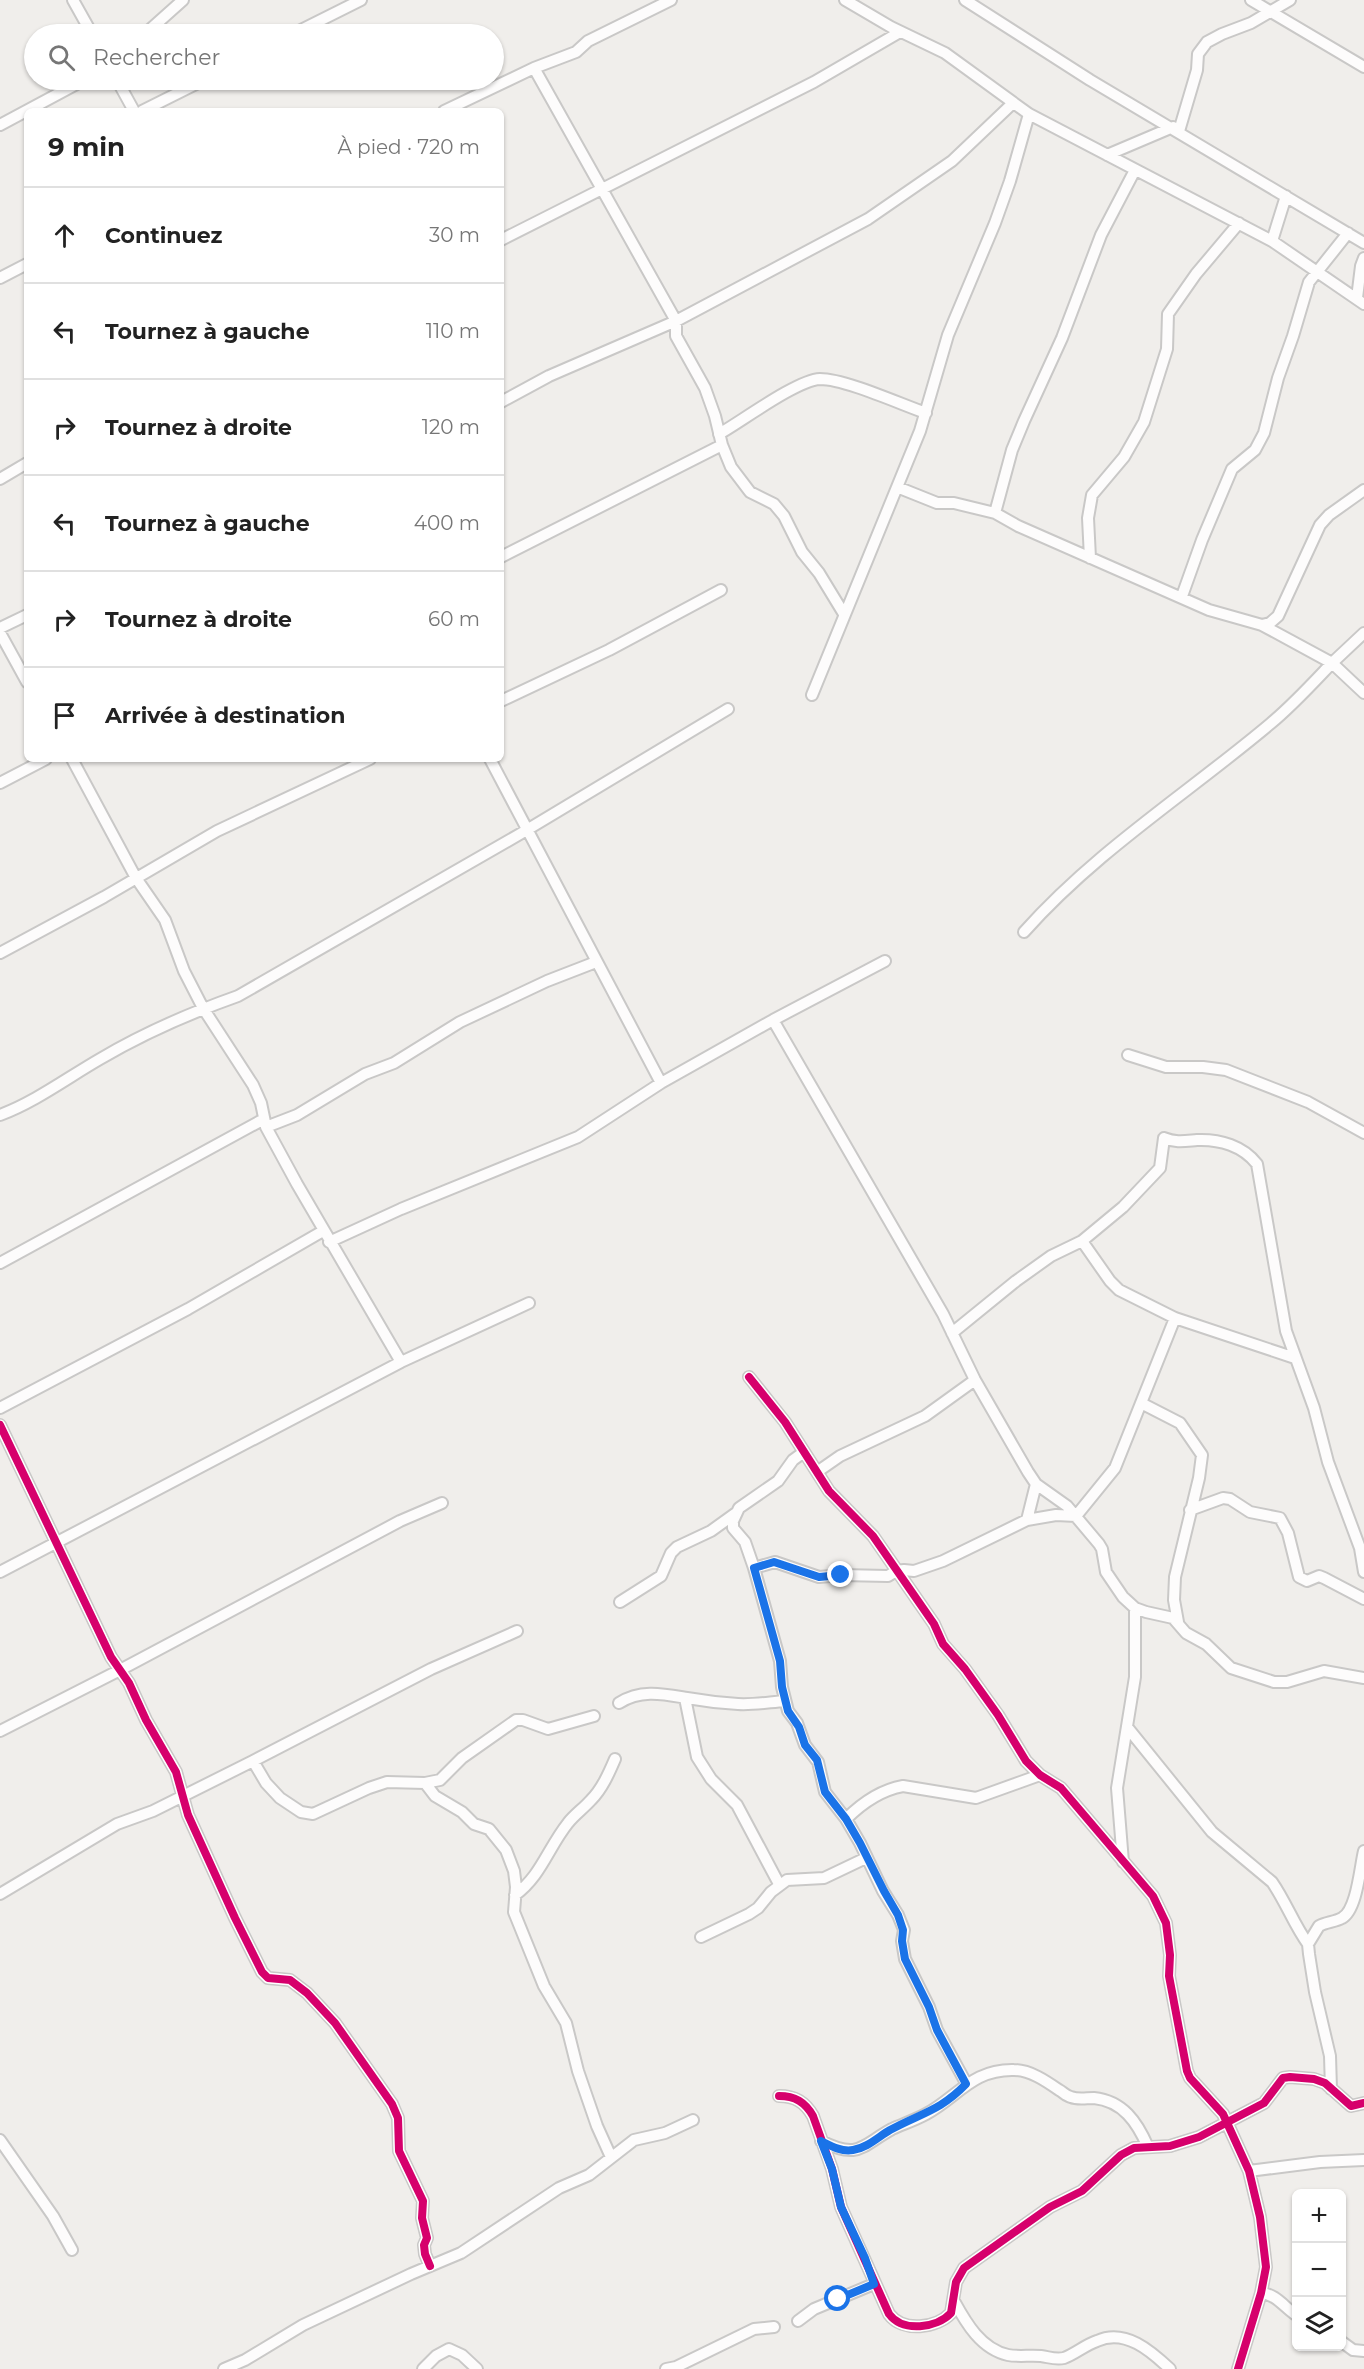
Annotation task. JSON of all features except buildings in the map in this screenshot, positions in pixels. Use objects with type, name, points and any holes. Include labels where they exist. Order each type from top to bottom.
[{"type":"street","points":[[73,0],[86,24]]},
{"type":"street","points":[[156,24],[183,0]]},
{"type":"street","points":[[313,24],[361,0]]},
{"type":"street","points":[[504,82],[576,52],[588,41],[671,0]]},
{"type":"street","points":[[845,0],[900,32],[945,53],[1029,114],[1272,241],[1361,301]]},
{"type":"street","points":[[964,0],[1090,80],[1176,129],[1364,243]]},
{"type":"street","points":[[1251,0],[1364,67]]},
{"type":"street","points":[[1107,155],[1176,129],[1197,70],[1198,54],[1207,42],[1251,23],[1290,0]]},
{"type":"street","points":[[504,238],[814,82],[900,32]]},
{"type":"street","points":[[534,68],[676,321],[676,336],[705,388],[720,440],[731,467],[750,492],[774,504],[784,516],[802,552],[819,573],[844,614]]},
{"type":"street","points":[[32,108],[65,90]]},
{"type":"street","points":[[122,90],[132,108]]},
{"type":"street","points":[[148,108],[184,90]]},
{"type":"street","points":[[450,108],[488,90]]},
{"type":"street","points":[[504,401],[549,376],[676,321],[868,219],[952,161],[1013,103]]},
{"type":"street","points":[[0,125],[24,112]]},
{"type":"street","points":[[812,695],[926,412],[948,335],[996,223],[1029,114]]},
{"type":"street","points":[[995,513],[1016,441],[1062,338],[1101,235],[1135,170]]},
{"type":"street","points":[[1272,241],[1286,196]]},
{"type":"street","points":[[1090,558],[1087,530],[1092,495],[1124,458],[1144,422],[1167,349],[1168,314],[1239,223]]},
{"type":"street","points":[[1182,596],[1202,540],[1232,469],[1255,450],[1264,433],[1278,378],[1305,293],[1348,233]]},
{"type":"street","points":[[1361,301],[1361,266],[1364,258]]},
{"type":"street","points":[[0,278],[24,266]]},
{"type":"street","points":[[504,555],[720,440],[798,387],[819,379],[836,381],[926,412]]},
{"type":"street","points":[[0,479],[24,465]]},
{"type":"street","points":[[897,487],[937,503],[954,503],[995,513],[1018,526],[1182,596],[1209,610],[1262,626],[1332,663],[1364,693]]},
{"type":"street","points":[[1262,626],[1278,616],[1320,525],[1329,515],[1364,490]]},
{"type":"street","points":[[504,700],[609,650],[721,590]]},
{"type":"street","points":[[0,628],[24,616]]},
{"type":"street","points":[[0,633],[24,677]]},
{"type":"street","points":[[1024,932],[1081,875],[1145,821],[1269,726],[1364,633]]},
{"type":"street","points":[[0,1115],[28,1103],[62,1080],[136,1038],[203,1008],[238,996],[527,829],[728,709]]},
{"type":"street","points":[[0,783],[40,762]]},
{"type":"street","points":[[74,762],[136,878],[165,920],[184,971],[203,1008],[253,1085],[261,1104],[265,1123],[329,1242],[401,1362]]},
{"type":"street","points":[[0,953],[217,831],[364,762]]},
{"type":"street","points":[[492,762],[661,1083]]},
{"type":"street","points":[[329,1242],[411,1204],[578,1137],[661,1083],[885,961]]},
{"type":"street","points":[[0,1263],[265,1123],[297,1115],[365,1074],[394,1063],[460,1022],[547,981],[596,962]]},
{"type":"street","points":[[773,1020],[1036,1484],[1062,1502],[1102,1549],[1106,1572],[1123,1597],[1135,1608],[1173,1618],[1186,1633],[1206,1644],[1231,1668],[1252,1674],[1260,1679],[1274,1683],[1287,1682],[1324,1671],[1364,1678]]},
{"type":"street","points":[[1128,1055],[1166,1067],[1226,1070],[1308,1102],[1364,1133]]},
{"type":"street","points":[[952,1333],[1016,1281],[1051,1256],[1082,1241],[1123,1207],[1156,1174],[1161,1163],[1164,1138],[1182,1142],[1212,1141],[1239,1148],[1250,1155],[1257,1164],[1260,1174],[1286,1331],[1314,1408],[1328,1462],[1362,1548],[1364,1572]]},
{"type":"street","points":[[0,1408],[188,1309],[323,1231]]},
{"type":"street","points":[[1082,1241],[1119,1290],[1175,1318],[1294,1358]]},
{"type":"street","points":[[0,1572],[401,1362],[529,1303]]},
{"type":"street","points":[[1076,1516],[1115,1468],[1175,1318]]},
{"type":"street","points":[[749,1377],[780,1415],[837,1502],[873,1536],[934,1624],[943,1644],[965,1669],[998,1715],[1026,1761],[1040,1775],[1060,1788],[1161,1909],[1169,1938],[1169,1976],[1188,2072],[1190,2078],[1217,2106],[1227,2124],[1249,2171],[1260,2217],[1267,2262],[1261,2293],[1238,2369]]},
{"type":"street","points":[[817,1472],[840,1456],[925,1416],[975,1380]]},
{"type":"street","points":[[1141,1403],[1180,1422],[1200,1450],[1203,1461],[1175,1577],[1174,1600],[1178,1622]]},
{"type":"street","points":[[0,1425],[111,1657],[129,1683],[146,1720],[176,1772],[188,1815],[262,1972],[272,1979],[290,1980],[307,1993],[335,2023],[392,2104],[398,2118],[399,2151],[423,2201],[422,2218],[427,2238],[424,2245],[430,2266]]},
{"type":"street","points":[[620,1602],[661,1576],[669,1556],[677,1547],[711,1531],[736,1513],[756,1495],[778,1481],[793,1460],[804,1452]]},
{"type":"street","points":[[1027,1520],[1036,1484]]},
{"type":"street","points":[[1190,1510],[1223,1498],[1230,1499],[1250,1512],[1280,1518],[1284,1522],[1299,1577],[1306,1581],[1319,1576],[1364,1599]]},
{"type":"street","points":[[0,1731],[120,1670],[388,1527],[442,1503]]},
{"type":"street","points":[[736,1513],[733,1528],[745,1542],[754,1568],[780,1661],[782,1687],[788,1711],[799,1727],[805,1745],[817,1760],[825,1792],[846,1819],[898,1915],[903,1930],[905,1959],[929,2007],[937,2030],[966,2084]]},
{"type":"street","points":[[754,1568],[768,1563],[782,1563],[819,1577],[888,1576],[896,1571],[914,1571],[943,1561],[1027,1520],[1056,1515],[1076,1516]]},
{"type":"street","points":[[1123,1862],[1117,1788],[1136,1677],[1135,1608]]},
{"type":"street","points":[[0,1894],[117,1824],[153,1811],[431,1669],[517,1631]]},
{"type":"street","points":[[619,1702],[630,1696],[647,1693],[672,1694],[685,1698],[741,1704],[785,1701]]},
{"type":"street","points":[[685,1698],[697,1757],[711,1779],[737,1805],[779,1884]]},
{"type":"street","points":[[253,1761],[266,1783],[280,1798],[308,1814],[325,1810],[369,1788],[387,1782],[425,1783],[440,1780],[462,1758],[516,1720],[523,1720],[548,1729],[594,1716]]},
{"type":"street","points":[[1127,1727],[1212,1832],[1272,1882],[1279,1892],[1299,1932],[1308,1944],[1313,1984],[1330,2056],[1331,2089]]},
{"type":"street","points":[[515,1895],[537,1874],[568,1822],[593,1798],[615,1759]]},
{"type":"street","points":[[846,1819],[861,1805],[891,1788],[903,1786],[976,1798],[1040,1775]]},
{"type":"street","points":[[425,1783],[435,1796],[462,1812],[474,1824],[489,1829],[498,1838],[512,1862],[516,1887],[514,1912],[544,1986],[566,2023],[581,2080],[611,2157]]},
{"type":"street","points":[[1308,1944],[1319,1926],[1346,1915],[1353,1902],[1364,1851]]},
{"type":"street","points":[[701,1937],[749,1914],[779,1884],[787,1880],[824,1878],[866,1858]]},
{"type":"street","points":[[821,2141],[838,2149],[850,2151],[860,2149],[892,2129],[924,2115],[952,2098],[966,2084],[991,2073],[1010,2070],[1028,2072],[1068,2097],[1102,2100],[1119,2105],[1128,2113],[1142,2133],[1148,2147]]},
{"type":"street","points":[[779,2096],[797,2098],[809,2109],[832,2169],[841,2207],[865,2258],[874,2284],[892,2319],[908,2325],[929,2326],[951,2313],[956,2282],[964,2268],[1050,2207],[1082,2191],[1121,2155],[1134,2148],[1170,2146],[1227,2124],[1264,2103],[1283,2078],[1314,2079],[1325,2083],[1351,2106],[1364,2103]]},
{"type":"street","points":[[224,2369],[245,2361],[303,2325],[461,2253],[553,2191],[589,2175],[634,2140],[665,2133],[693,2120]]},
{"type":"street","points":[[0,2140],[53,2216],[72,2250]]},
{"type":"street","points":[[1249,2171],[1320,2162],[1364,2160]]},
{"type":"street","points":[[798,2322],[814,2309],[874,2284]]},
{"type":"street","points":[[1261,2293],[1275,2296],[1292,2312]]},
{"type":"street","points":[[954,2300],[970,2329],[983,2341],[1008,2355],[1064,2358],[1100,2339],[1122,2338],[1135,2342],[1170,2369]]},
{"type":"street","points":[[666,2369],[676,2367],[754,2329],[774,2327]]},
{"type":"street","points":[[1346,2345],[1353,2350],[1364,2351]]},
{"type":"street","points":[[423,2369],[436,2356],[449,2349],[462,2355],[477,2369]]},
{"type":"cycle path","points":[[749,1377],[785,1422],[829,1491],[873,1536],[934,1624],[943,1644],[965,1669],[998,1715],[1026,1761],[1040,1775],[1061,1788],[1153,1896],[1166,1923],[1170,1955],[1169,1976],[1187,2071],[1190,2078],[1223,2114],[1249,2171],[1260,2217],[1266,2267],[1261,2293],[1238,2369]]},
{"type":"cycle path","points":[[0,1425],[111,1657],[129,1683],[146,1720],[176,1772],[188,1815],[262,1972],[268,1978],[290,1980],[307,1993],[335,2023],[392,2104],[398,2118],[399,2151],[423,2201],[422,2218],[427,2238],[424,2245],[430,2266]]},
{"type":"cycle path","points":[[779,2096],[799,2101],[813,2116],[832,2169],[841,2207],[889,2314],[895,2320],[911,2326],[929,2325],[945,2318],[951,2313],[956,2282],[964,2268],[1050,2207],[1082,2191],[1121,2155],[1134,2148],[1170,2146],[1199,2137],[1264,2103],[1283,2078],[1314,2079],[1325,2083],[1351,2106],[1364,2103]]},
{"type":"route","points":[[838,2299],[874,2284],[865,2258],[853,2237],[841,2207],[832,2169],[821,2141],[838,2149],[850,2151],[860,2149],[892,2129],[924,2115],[952,2098],[966,2084],[931,2018],[929,2007],[905,1959],[903,1930],[898,1915],[846,1819],[827,1796],[818,1771],[818,1762],[805,1745],[799,1727],[788,1711],[780,1676],[780,1661],[754,1568],[774,1562],[819,1577],[841,1575]]}]
